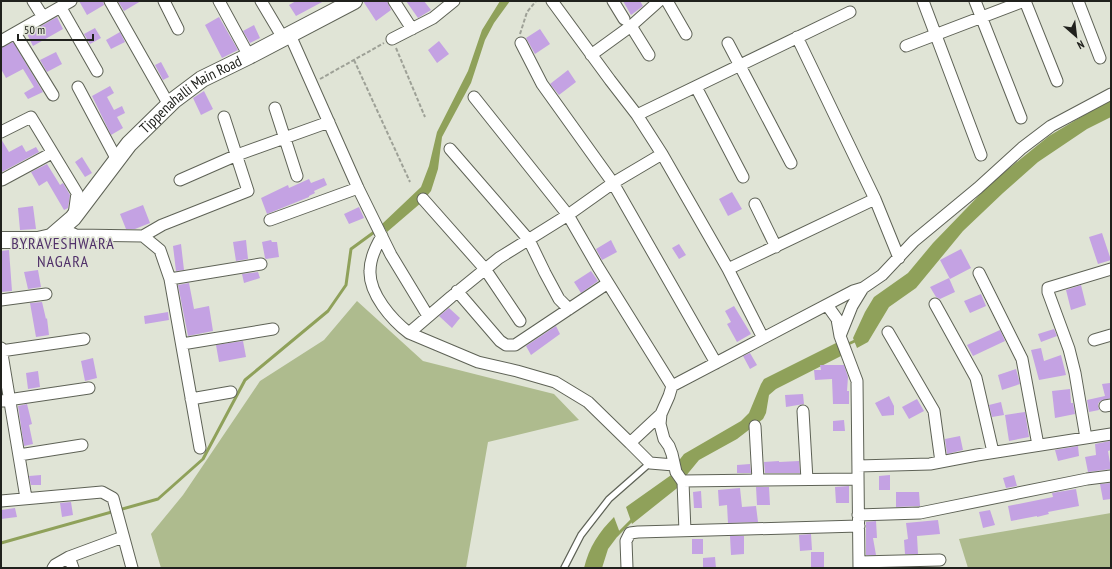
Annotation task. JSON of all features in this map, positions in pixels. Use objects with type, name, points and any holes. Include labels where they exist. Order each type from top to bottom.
[{"type":"street","points":[[33,1],[43,17]]},
{"type":"street","points":[[1,41],[71,1]]},
{"type":"street","points":[[110,1],[169,106]]},
{"type":"street","points":[[164,1],[178,29]]},
{"type":"street","points":[[219,1],[250,56]]},
{"type":"street","points":[[262,1],[287,37],[312,83],[358,188],[391,255],[428,316]]},
{"type":"street","name":"Tippenahalli Main Road","points":[[1,240],[38,240],[51,237],[73,218],[130,144],[169,106],[202,79],[250,56],[354,1]]},
{"type":"street","points":[[394,1],[412,29]]},
{"type":"street","points":[[392,39],[433,18],[454,1]]},
{"type":"street","points":[[613,1],[649,54]]},
{"type":"street","points":[[591,55],[627,22],[659,1]]},
{"type":"street","points":[[667,1],[686,34]]},
{"type":"street","points":[[923,1],[982,155]]},
{"type":"street","points":[[975,1],[1021,118]]},
{"type":"street","points":[[906,46],[1025,1],[1058,82]]},
{"type":"street","points":[[1078,1],[1100,58]]},
{"type":"street","points":[[555,2],[591,55],[637,115],[662,154],[728,269],[763,338]]},
{"type":"street","points":[[61,8],[97,71]]},
{"type":"street","points":[[637,115],[850,12]]},
{"type":"street","points":[[15,33],[53,95]]},
{"type":"street","points":[[797,37],[876,199],[899,258]]},
{"type":"street","points":[[520,43],[542,84],[613,183],[716,363]]},
{"type":"street","points":[[728,43],[791,163]]},
{"type":"street","points":[[78,87],[117,160]]},
{"type":"street","points":[[696,87],[743,177]]},
{"type":"street","points":[[685,531],[678,474],[670,450],[664,439],[660,424],[661,414],[672,386],[852,291],[863,288],[882,275],[914,241],[978,188],[1022,148],[1051,126],[1111,94]]},
{"type":"street","points":[[474,98],[568,215],[672,386]]},
{"type":"street","points":[[275,108],[297,176]]},
{"type":"street","points":[[1,132],[31,117],[76,193],[73,218]]},
{"type":"street","points":[[62,229],[76,235],[143,236],[162,225],[248,191],[224,117]]},
{"type":"street","points":[[180,180],[237,155],[329,122]]},
{"type":"street","points":[[450,149],[529,240],[544,273],[559,299],[569,309]]},
{"type":"street","points":[[2,180],[52,153]]},
{"type":"street","points":[[409,333],[499,258],[568,215],[613,183],[662,154]]},
{"type":"street","points":[[270,220],[358,188]]},
{"type":"street","points":[[423,199],[485,269],[520,321]]},
{"type":"street","points":[[728,269],[876,199]]},
{"type":"street","points":[[755,204],[776,247]]},
{"type":"street","points":[[378,228],[370,272],[375,292],[397,324],[409,333],[478,362],[555,382],[588,402],[650,464],[678,474],[758,480],[858,479]]},
{"type":"street","points":[[143,236],[160,250],[170,279],[200,448]]},
{"type":"street","points":[[170,279],[261,264]]},
{"type":"street","points":[[1086,438],[1075,373],[1069,349],[1048,292],[1048,288],[1111,269]]},
{"type":"street","points":[[979,273],[1022,359],[1038,446]]},
{"type":"street","points":[[458,291],[500,340],[506,345],[515,345],[608,283]]},
{"type":"street","points":[[840,336],[852,306],[863,288]]},
{"type":"street","points":[[1,300],[46,294]]},
{"type":"street","points":[[935,304],[976,378],[993,452]]},
{"type":"street","points":[[827,305],[838,319],[840,336],[857,381],[859,565],[940,560]]},
{"type":"street","points":[[182,344],[273,329]]},
{"type":"street","points":[[888,332],[934,411],[941,462]]},
{"type":"street","points":[[1094,340],[1111,335]]},
{"type":"street","points":[[26,498],[19,455],[6,400],[1,350],[84,339]]},
{"type":"street","points":[[6,400],[89,388]]},
{"type":"street","points":[[191,399],[231,392]]},
{"type":"street","points":[[803,411],[807,480]]},
{"type":"street","points":[[630,443],[661,414]]},
{"type":"street","points":[[755,426],[758,480]]},
{"type":"street","points":[[858,466],[930,464],[993,452],[1111,434]]},
{"type":"street","points":[[19,455],[82,445]]},
{"type":"street","points":[[627,568],[626,541],[630,533],[859,521],[920,513],[1087,479],[1111,476]]},
{"type":"street","points":[[1,501],[102,492],[113,498],[132,568]]},
{"type":"street","points":[[53,568],[55,565],[69,557],[123,537]]},
{"type":"street","points":[[69,557],[73,568]]},
{"type":"lane","points":[[564,568],[582,535],[609,499],[650,464]]},
{"type":"path","points":[[520,43],[522,24],[527,12],[536,1]]},
{"type":"path","points":[[312,83],[392,39],[425,117]]},
{"type":"path","points":[[354,60],[410,182]]},
{"type":"shaded area","points":[[500,1],[510,1],[494,23],[485,40],[471,83],[442,137],[438,169],[431,191],[422,202],[387,232],[382,224],[421,187],[429,166],[437,132],[468,71],[482,30]]},
{"type":"shaded area","points":[[1111,99],[1111,117],[1087,129],[1038,162],[1003,193],[963,231],[916,288],[889,307],[868,342],[857,348],[853,338],[874,297],[908,273],[933,243],[991,183],[1049,136]]},
{"type":"shaded area","points":[[357,301],[423,361],[554,394],[579,420],[488,442],[466,568],[161,568],[151,534],[183,495],[260,381],[324,340]]},
{"type":"shaded area","points":[[840,341],[845,354],[776,389],[769,395],[766,413],[763,419],[737,439],[699,460],[685,477],[677,463],[684,454],[741,421],[749,413],[764,379]]},
{"type":"shaded area","points":[[674,473],[681,485],[632,524],[626,507]]},
{"type":"shaded area","points":[[1111,513],[1111,568],[968,568],[959,539]]},
{"type":"shaded area","points":[[614,517],[620,533],[608,549],[602,568],[584,568],[595,540]]},
{"type":"building","points":[[79,1],[103,1],[104,5],[87,15]]},
{"type":"building","points":[[118,1],[141,1],[124,11]]},
{"type":"building","points":[[296,1],[324,1],[296,16],[289,5]]},
{"type":"building","points":[[363,1],[387,1],[391,10],[376,21]]},
{"type":"building","points":[[406,1],[424,1],[431,10],[418,18]]},
{"type":"building","points":[[623,1],[640,1],[643,6],[631,15]]},
{"type":"building","points":[[57,17],[63,29],[33,46],[27,34]]},
{"type":"building","points":[[219,17],[238,50],[222,58],[205,25]]},
{"type":"building","points":[[254,25],[260,38],[250,43],[243,31]]},
{"type":"building","points":[[95,28],[101,38],[90,44],[84,34]]},
{"type":"building","points":[[540,29],[550,44],[535,54],[526,38]]},
{"type":"building","points":[[120,32],[125,42],[111,49],[106,40]]},
{"type":"building","points":[[439,41],[449,54],[437,63],[428,50]]},
{"type":"building","points":[[13,42],[43,92],[28,99],[24,93],[34,87],[23,69],[6,78],[1,69],[1,48]]},
{"type":"building","points":[[56,52],[62,64],[47,72],[40,60]]},
{"type":"building","points":[[161,62],[169,77],[163,80],[155,65]]},
{"type":"building","points":[[568,70],[576,82],[559,95],[550,84]]},
{"type":"building","points":[[110,86],[114,93],[107,97],[114,110],[122,106],[125,113],[117,117],[123,128],[111,135],[92,96]]},
{"type":"building","points":[[204,91],[213,109],[201,115],[193,98]]},
{"type":"building","points":[[1,139],[9,152],[22,145],[26,152],[36,147],[39,152],[2,172]]},
{"type":"building","points":[[82,157],[92,173],[85,177],[75,162]]},
{"type":"building","points":[[47,164],[60,185],[63,183],[70,195],[68,208],[64,210],[47,181],[39,186],[31,172]]},
{"type":"building","points":[[324,178],[327,185],[314,191],[315,193],[309,197],[267,214],[261,198],[288,185],[289,188],[309,179],[311,183]]},
{"type":"building","points":[[732,192],[742,209],[728,216],[719,199]]},
{"type":"building","points":[[143,205],[150,223],[135,229],[126,229],[120,214]]},
{"type":"building","points":[[33,206],[36,229],[20,230],[18,208]]},
{"type":"building","points":[[359,207],[364,218],[349,224],[344,214]]},
{"type":"building","points":[[1102,233],[1111,260],[1098,264],[1089,237]]},
{"type":"building","points":[[246,240],[248,259],[236,261],[233,242]]},
{"type":"building","points":[[271,240],[272,242],[277,242],[279,257],[266,259],[262,242]]},
{"type":"building","points":[[611,240],[617,252],[602,260],[596,249]]},
{"type":"building","points":[[181,244],[184,270],[176,271],[173,246]]},
{"type":"building","points":[[679,244],[686,255],[679,259],[672,248]]},
{"type":"building","points":[[961,249],[971,268],[950,279],[940,260]]},
{"type":"building","points":[[9,250],[12,291],[1,292],[1,251]]},
{"type":"building","points":[[38,270],[41,287],[28,289],[24,272]]},
{"type":"building","points":[[591,271],[598,281],[581,293],[574,282]]},
{"type":"building","points":[[258,272],[260,278],[244,283],[242,274]]},
{"type":"building","points":[[949,278],[955,292],[940,299],[936,297],[930,287]]},
{"type":"building","points":[[189,283],[194,309],[209,306],[213,331],[188,336],[178,285]]},
{"type":"building","points":[[1081,285],[1086,305],[1071,310],[1066,290]]},
{"type":"building","points":[[981,294],[986,306],[970,313],[964,301]]},
{"type":"building","points":[[42,302],[46,319],[47,318],[49,335],[36,337],[30,303]]},
{"type":"building","points":[[734,306],[751,334],[737,342],[727,324],[731,322],[725,311]]},
{"type":"building","points":[[449,308],[460,318],[452,328],[439,316]]},
{"type":"building","points":[[168,312],[169,320],[145,324],[144,316]]},
{"type":"building","points":[[556,326],[560,334],[531,355],[526,346]]},
{"type":"building","points":[[1054,329],[1057,336],[1041,342],[1038,334]]},
{"type":"building","points":[[1000,330],[1005,341],[973,356],[967,345]]},
{"type":"building","points":[[243,341],[246,357],[219,362],[216,345]]},
{"type":"building","points":[[1041,348],[1044,361],[1061,355],[1066,375],[1039,380],[1031,350]]},
{"type":"building","points":[[750,353],[757,365],[750,369],[743,356]]},
{"type":"building","points":[[93,358],[97,378],[85,381],[81,361]]},
{"type":"building","points":[[820,365],[844,365],[848,377],[847,391],[849,391],[849,404],[833,404],[832,379],[815,380],[814,370],[821,370]]},
{"type":"building","points":[[1016,369],[1020,384],[1002,390],[998,375]]},
{"type":"building","points":[[38,371],[40,387],[28,389],[26,373]]},
{"type":"building","points":[[1110,383],[1111,398],[1100,401],[1098,404],[1099,410],[1089,412],[1087,400],[1105,396],[1102,384]]},
{"type":"building","points":[[1070,389],[1071,403],[1073,403],[1075,414],[1055,418],[1052,391]]},
{"type":"building","points":[[803,394],[804,404],[786,407],[785,395]]},
{"type":"building","points":[[889,396],[894,406],[894,415],[882,416],[875,403]]},
{"type":"building","points":[[917,399],[924,411],[909,419],[902,407]]},
{"type":"building","points":[[1001,402],[1004,415],[992,417],[989,405]]},
{"type":"building","points":[[27,404],[32,424],[29,425],[33,444],[24,446],[18,406]]},
{"type":"building","points":[[1025,412],[1029,437],[1009,441],[1005,415]]},
{"type":"building","points":[[844,420],[845,431],[833,431],[833,421]]},
{"type":"building","points":[[960,436],[963,450],[947,454],[945,439]]},
{"type":"building","points":[[1110,441],[1111,450],[1108,451],[1111,469],[1088,472],[1085,457],[1096,455],[1095,444]]},
{"type":"building","points":[[1078,446],[1079,456],[1058,461],[1055,450]]},
{"type":"building","points":[[799,461],[800,473],[765,473],[764,462]]},
{"type":"building","points":[[750,464],[751,473],[737,473],[737,465]]},
{"type":"building","points":[[41,475],[41,485],[31,485],[29,476]]},
{"type":"building","points":[[890,475],[890,490],[879,490],[879,476]]},
{"type":"building","points":[[1014,475],[1017,486],[1006,488],[1003,478]]},
{"type":"building","points":[[1111,483],[1111,499],[1103,500],[1100,484]]},
{"type":"building","points":[[849,486],[849,503],[836,503],[835,487]]},
{"type":"building","points":[[756,487],[769,487],[770,505],[757,505]]},
{"type":"building","points":[[740,488],[742,507],[756,506],[758,522],[728,523],[727,505],[719,506],[718,490]]},
{"type":"building","points":[[1076,489],[1079,506],[1048,512],[1049,514],[1037,517],[1011,521],[1008,506],[1053,497],[1052,493]]},
{"type":"building","points":[[701,491],[702,508],[694,508],[693,492]]},
{"type":"building","points":[[896,492],[919,492],[920,506],[896,507]]},
{"type":"building","points":[[71,502],[73,515],[62,517],[60,503]]},
{"type":"building","points":[[15,508],[17,517],[1,519],[1,510]]},
{"type":"building","points":[[990,510],[995,525],[983,528],[979,512]]},
{"type":"building","points":[[938,520],[940,534],[917,536],[918,554],[905,554],[904,540],[908,539],[906,523]]},
{"type":"building","points":[[876,521],[877,538],[873,538],[876,555],[866,555],[866,522]]},
{"type":"building","points":[[811,534],[812,550],[800,551],[799,535]]},
{"type":"building","points":[[730,536],[744,536],[744,554],[731,555]]},
{"type":"building","points":[[692,539],[703,539],[703,554],[692,554]]},
{"type":"building","points":[[811,552],[824,552],[824,568],[811,568]]},
{"type":"building","points":[[715,557],[716,568],[703,568],[703,558]]},
{"type":"waterway","points":[[1,543],[158,499],[203,459],[245,380],[328,311],[346,285],[351,249],[377,230]]},
{"type":"waterway","points":[[846,345],[857,340]]},
{"type":"waterway","points":[[617,535],[633,519]]},
{"type":"district","name":"BYRAVESHWARA NAGARA","points":[[63,252]]}]
